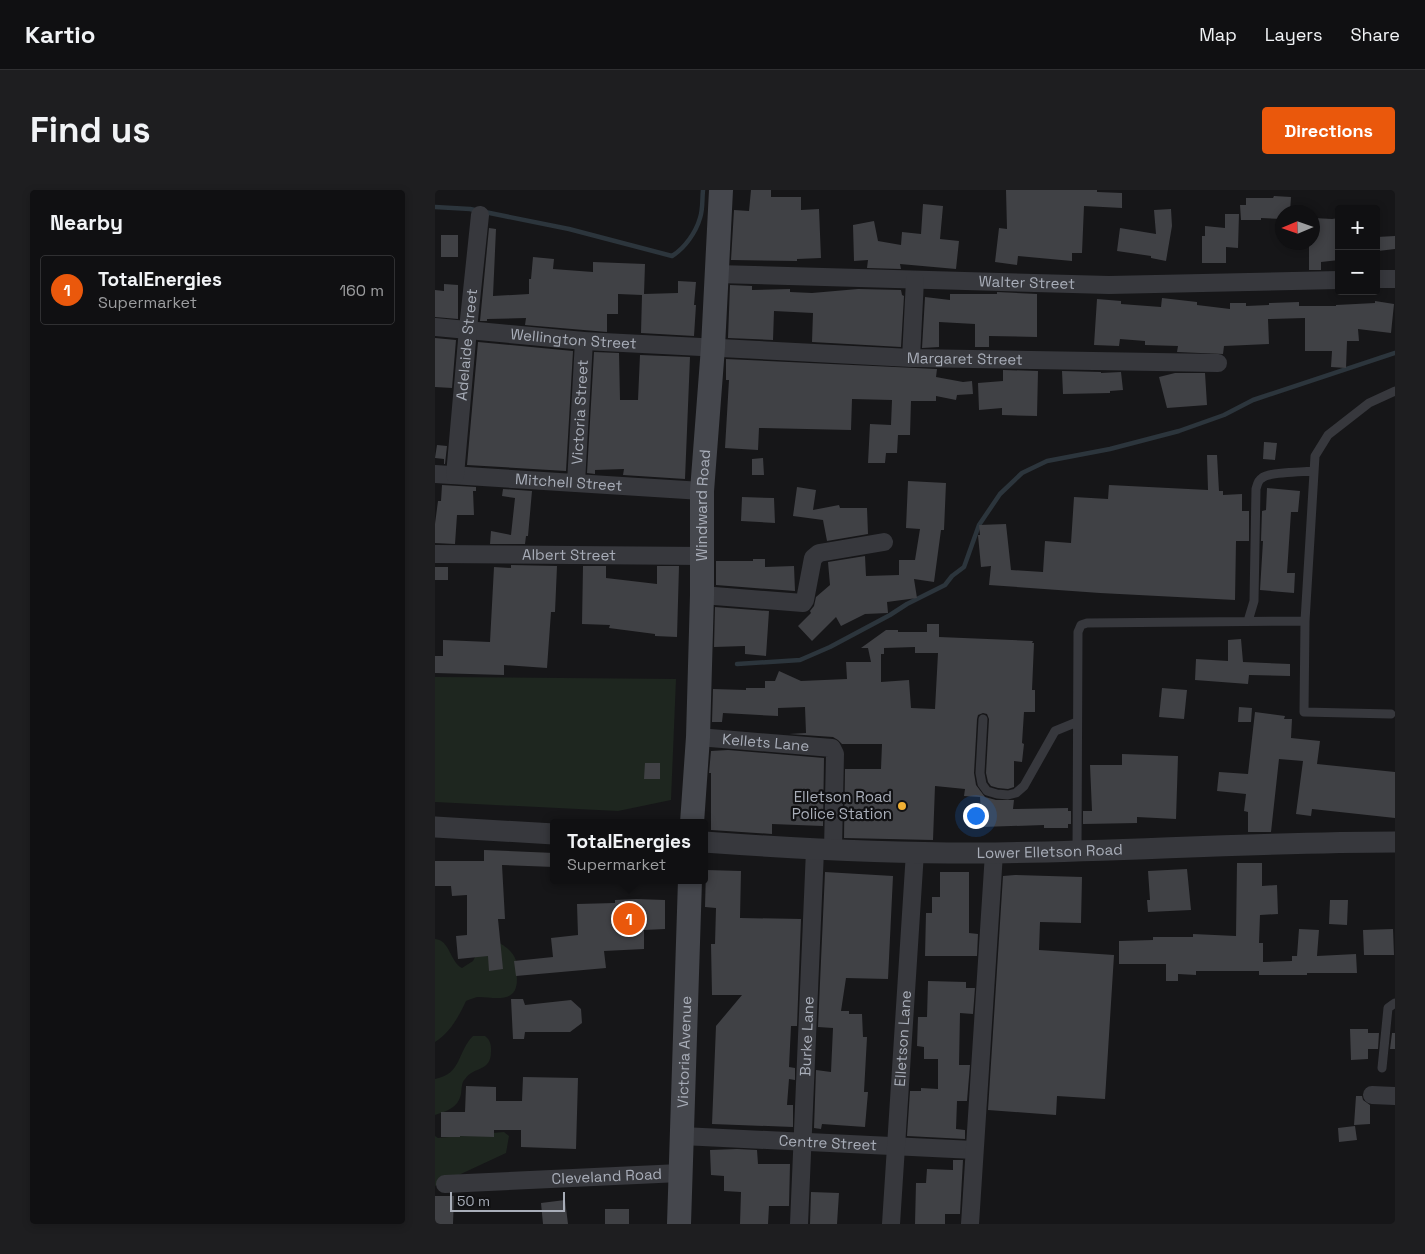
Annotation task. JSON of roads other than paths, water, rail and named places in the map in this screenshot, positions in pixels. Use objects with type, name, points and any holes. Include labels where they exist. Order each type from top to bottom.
[{"type":"main road","name":"Windward Road","points":[[692,819],[698,737],[703,491],[721,190]]},
{"type":"main road","name":"Victoria Avenue","points":[[679,1224],[690,884]]},
{"type":"street","name":"Adelaide Street","points":[[455,475],[480,215]]},
{"type":"street","name":"Walter Street","points":[[716,274],[1109,285],[1335,280]]},
{"type":"street","points":[[1380,279],[1395,279]]},
{"type":"street","points":[[911,358],[915,280]]},
{"type":"street","name":"Wellington Street","points":[[435,327],[584,341],[713,347]]},
{"type":"street","name":"Victoria Street","points":[[576,482],[584,341]]},
{"type":"street","name":"Margaret Street","points":[[713,347],[911,358],[1218,362]]},
{"type":"street","name":"Mitchell Street","points":[[435,474],[703,491]]},
{"type":"street","points":[[702,594],[803,603],[813,558],[819,553],[884,542]]},
{"type":"street","name":"Albert Street","points":[[435,554],[703,556]]},
{"type":"street","name":"Kellets Lane","points":[[698,737],[832,748]]},
{"type":"street","name":"Burke Lane","points":[[799,1224],[802,1142],[824,850],[835,754],[832,748]]},
{"type":"street","points":[[435,827],[550,834]]},
{"type":"street","name":"Lower Elletson Road","points":[[708,842],[824,850],[994,853],[1317,842],[1395,842]]},
{"type":"street","name":"Elletson Lane","points":[[891,1224],[915,852]]},
{"type":"street","points":[[970,1224],[994,853]]},
{"type":"street","points":[[1372,1095],[1395,1096]]},
{"type":"street","name":"Centre Street","points":[[681,1136],[974,1150]]},
{"type":"street","name":"Cleveland Road","points":[[445,1184],[680,1173]]},
{"type":"lane","points":[[1391,714],[1304,712],[1305,621],[1315,456],[1328,435],[1369,403],[1395,391]]},
{"type":"lane","points":[[1248,621],[1254,602],[1258,482],[1262,477],[1271,475],[1314,471]]},
{"type":"lane","points":[[1077,850],[1078,632],[1081,625],[1087,623],[1305,621]]},
{"type":"lane","points":[[983,719],[981,784],[987,791],[1008,795],[1016,793],[1024,786],[1055,731],[1077,722]]},
{"type":"lane","points":[[1382,1068],[1388,1008],[1395,1003]]},
{"type":"waterway","points":[[435,207],[470,209],[569,229],[672,256],[686,244],[696,229],[702,212],[703,190]]},
{"type":"waterway","points":[[737,664],[800,660],[830,647],[945,585],[952,576],[964,567],[979,525],[1000,494],[1022,473],[1047,461],[1110,449],[1179,431],[1224,415],[1253,400],[1395,353]]},
{"type":"place","name":"Elletson Road Police Station","points":[[902,806]]},
{"type":"place","name":"TotalEnergies","points":[[629,919]]}]
